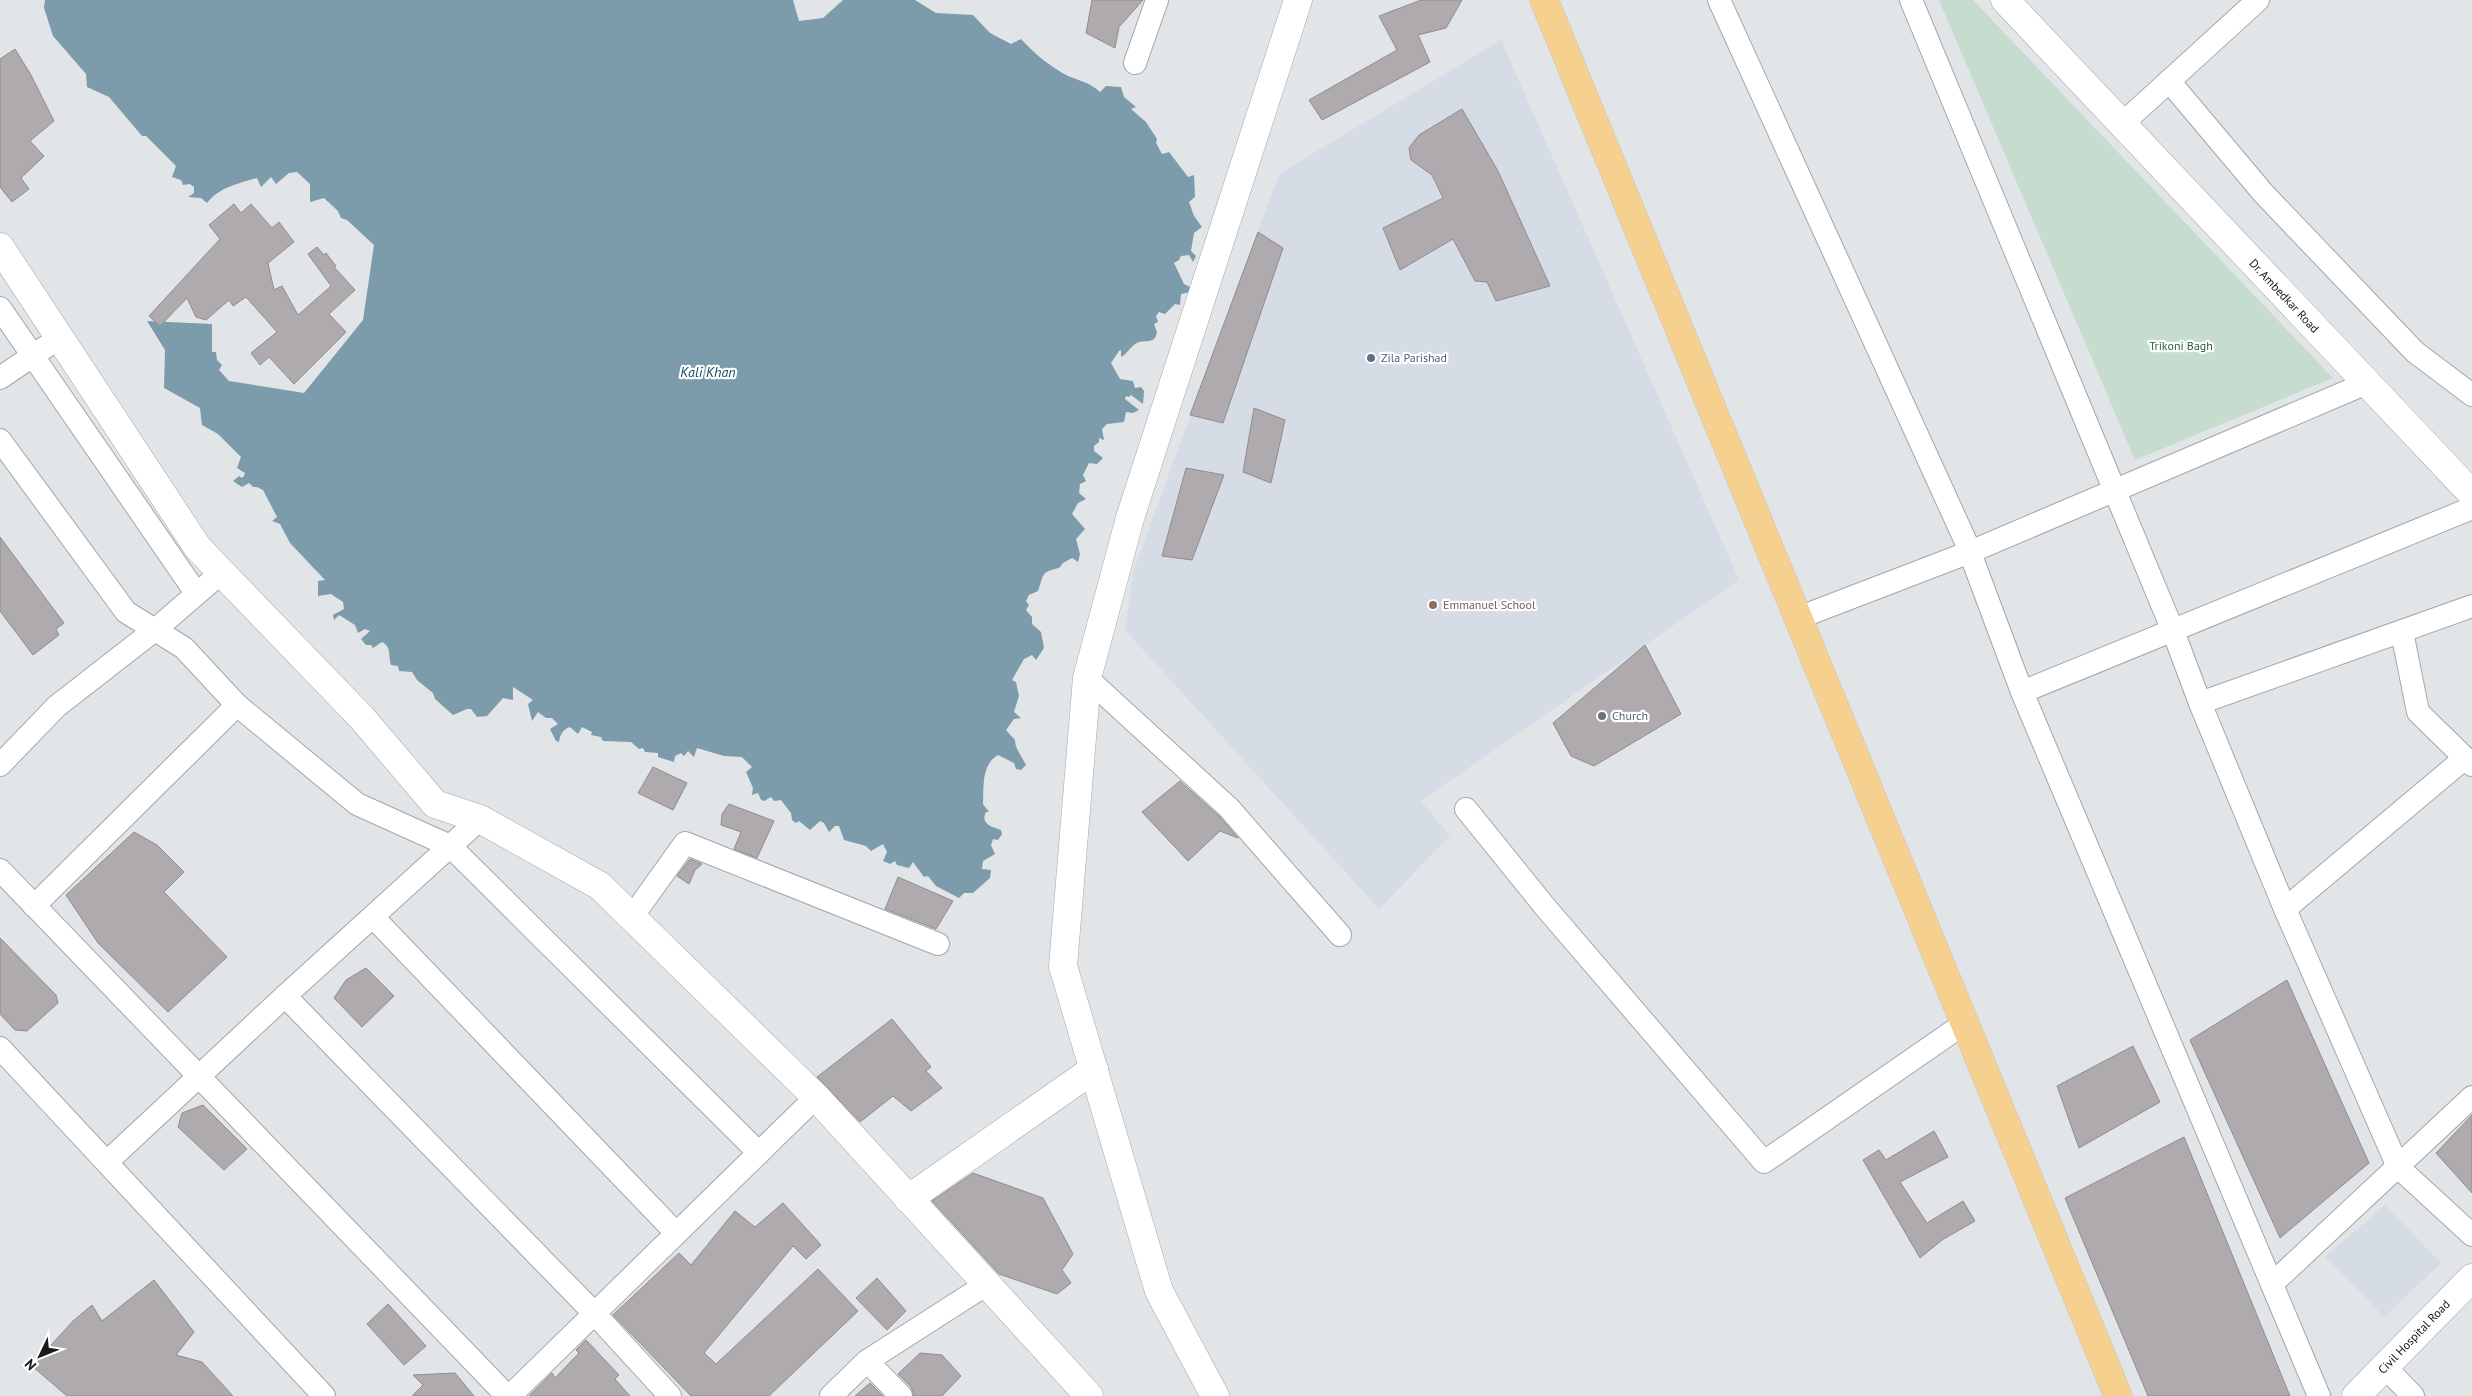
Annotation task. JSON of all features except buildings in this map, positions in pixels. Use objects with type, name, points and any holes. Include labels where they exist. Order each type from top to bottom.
[{"type":"highway","points":[[1544,0],[2118,1396]]},
{"type":"main road","points":[[1215,1396],[1159,1291],[1064,966],[1087,678],[1130,518],[1298,0]]},
{"type":"main road","name":"Dr. Ambedkar Road","points":[[2005,0],[2472,494]]},
{"type":"main road","points":[[0,247],[198,548],[362,718],[435,804],[480,819],[600,886],[816,1097],[1088,1396]]},
{"type":"main road","points":[[908,1198],[1094,1069]]},
{"type":"main road","name":"Civil Hospital Road","points":[[2356,1396],[2472,1278]]},
{"type":"street","points":[[1135,63],[1157,0]]},
{"type":"street","points":[[1719,0],[1970,552],[2022,692],[2319,1396]]},
{"type":"street","points":[[1911,0],[2173,631],[2200,703],[2285,909],[2398,1167],[2472,1235]]},
{"type":"street","points":[[2122,124],[2258,0]]},
{"type":"street","points":[[2169,81],[2264,194],[2415,352],[2472,395]]},
{"type":"street","points":[[0,308],[196,593]]},
{"type":"street","points":[[0,378],[59,338]]},
{"type":"street","points":[[1798,618],[1970,552],[2366,383]]},
{"type":"street","points":[[0,440],[126,612],[184,648],[237,706],[357,804],[450,846],[760,1153]]},
{"type":"street","points":[[2022,692],[2472,508]]},
{"type":"street","points":[[0,765],[57,706],[156,629],[222,572]]},
{"type":"street","points":[[2200,703],[2472,606]]},
{"type":"street","points":[[2285,909],[2469,761],[2418,712],[2402,632]]},
{"type":"street","points":[[1087,678],[1229,808],[1340,935]]},
{"type":"street","points":[[34,906],[237,706]]},
{"type":"street","points":[[1466,809],[1546,908],[1764,1162],[1964,1023]]},
{"type":"street","points":[[107,1162],[285,996],[480,819]]},
{"type":"street","points":[[632,917],[685,843],[938,944]]},
{"type":"street","points":[[0,870],[509,1396],[816,1097]]},
{"type":"street","points":[[373,917],[676,1234]]},
{"type":"street","points":[[285,996],[594,1314],[670,1396]]},
{"type":"street","points":[[0,1048],[324,1396]]},
{"type":"street","points":[[2272,1284],[2472,1097]]},
{"type":"street","points":[[831,1396],[867,1361],[987,1284]]},
{"type":"street","points":[[867,1361],[902,1396]]},
{"type":"street","points":[[2385,1366],[2413,1396]]},
{"type":"shaded area","points":[[1501,40],[1739,580],[1421,801],[1450,836],[1379,909],[1125,630],[1133,572],[1279,174]]},
{"type":"shaded area","points":[[2385,1205],[2441,1263],[2384,1317],[2325,1257]]},
{"type":"green space","name":"Trikoni Bagh","points":[[1939,0],[1973,0],[2333,378],[2135,460]]},
{"type":"water","name":"Kali Khan","points":[[45,0],[793,0],[799,21],[823,18],[843,0],[915,0],[936,13],[973,15],[990,33],[1011,44],[1021,39],[1037,55],[1055,68],[1068,76],[1089,84],[1100,92],[1106,86],[1121,87],[1124,97],[1136,107],[1131,109],[1146,122],[1157,139],[1156,143],[1162,154],[1169,152],[1188,177],[1194,175],[1195,197],[1189,202],[1194,216],[1202,227],[1194,233],[1191,251],[1196,256],[1193,262],[1189,255],[1181,256],[1174,263],[1184,284],[1192,288],[1190,292],[1181,294],[1180,305],[1175,304],[1165,314],[1159,312],[1156,316],[1158,322],[1154,324],[1157,332],[1154,339],[1137,343],[1121,357],[1121,350],[1119,351],[1111,363],[1120,379],[1133,381],[1135,388],[1141,387],[1144,391],[1143,404],[1131,395],[1129,397],[1126,396],[1125,399],[1139,410],[1133,413],[1126,412],[1124,422],[1107,424],[1102,429],[1104,440],[1099,438],[1099,442],[1094,446],[1094,451],[1103,458],[1097,464],[1089,463],[1083,475],[1086,481],[1080,484],[1079,493],[1086,499],[1078,503],[1072,514],[1085,529],[1076,539],[1080,554],[1078,562],[1072,558],[1063,563],[1059,568],[1046,573],[1042,578],[1038,591],[1029,595],[1026,601],[1029,605],[1026,610],[1032,617],[1032,624],[1041,632],[1044,648],[1036,660],[1032,655],[1024,659],[1012,680],[1016,682],[1019,696],[1014,712],[1021,718],[1014,719],[1006,730],[1015,740],[1017,750],[1026,765],[1021,770],[1016,769],[1014,763],[998,755],[989,764],[984,776],[983,804],[989,812],[986,812],[985,819],[988,824],[1001,830],[1002,834],[998,840],[993,839],[991,845],[995,854],[983,861],[982,869],[991,870],[990,878],[973,893],[964,893],[959,898],[936,886],[928,876],[924,877],[913,862],[909,868],[897,865],[895,861],[890,864],[883,861],[887,852],[883,844],[871,851],[866,846],[844,840],[839,826],[835,826],[829,832],[824,823],[820,821],[810,830],[799,821],[796,823],[792,820],[791,813],[781,800],[774,801],[771,797],[764,801],[761,800],[758,793],[752,795],[753,788],[746,772],[752,767],[742,757],[724,756],[697,748],[694,757],[688,751],[684,756],[681,753],[675,756],[674,762],[658,757],[658,753],[645,752],[643,748],[639,749],[631,742],[603,741],[601,737],[591,735],[592,732],[582,727],[578,734],[570,727],[565,729],[559,742],[556,741],[550,729],[558,724],[552,718],[546,718],[538,712],[532,721],[528,704],[533,700],[513,687],[513,700],[503,698],[487,716],[477,717],[471,709],[453,715],[435,699],[433,693],[417,680],[412,672],[399,671],[398,666],[391,665],[388,649],[385,644],[382,642],[373,648],[371,645],[366,645],[361,639],[370,631],[365,629],[358,633],[355,625],[339,615],[334,620],[333,615],[344,609],[343,602],[331,594],[318,596],[318,581],[325,580],[290,543],[280,524],[272,521],[277,517],[263,490],[253,487],[249,483],[242,487],[233,481],[239,476],[242,478],[245,473],[237,468],[241,457],[218,434],[202,425],[200,408],[164,388],[165,350],[147,321],[212,324],[212,352],[216,352],[217,360],[222,365],[219,370],[229,381],[304,393],[363,320],[374,245],[347,220],[341,218],[338,211],[324,198],[310,202],[310,184],[297,172],[289,173],[276,184],[271,177],[261,187],[257,178],[236,184],[217,193],[207,203],[201,198],[188,197],[194,193],[194,187],[190,184],[183,185],[181,180],[172,177],[176,166],[146,136],[142,136],[109,97],[87,87],[86,74],[53,36],[44,8]]},
{"type":"place","name":"Zila Parishad","points":[[1371,358]]},
{"type":"place","name":"Emmanuel School","points":[[1433,605]]},
{"type":"place","name":"Church","points":[[1602,716]]}]
